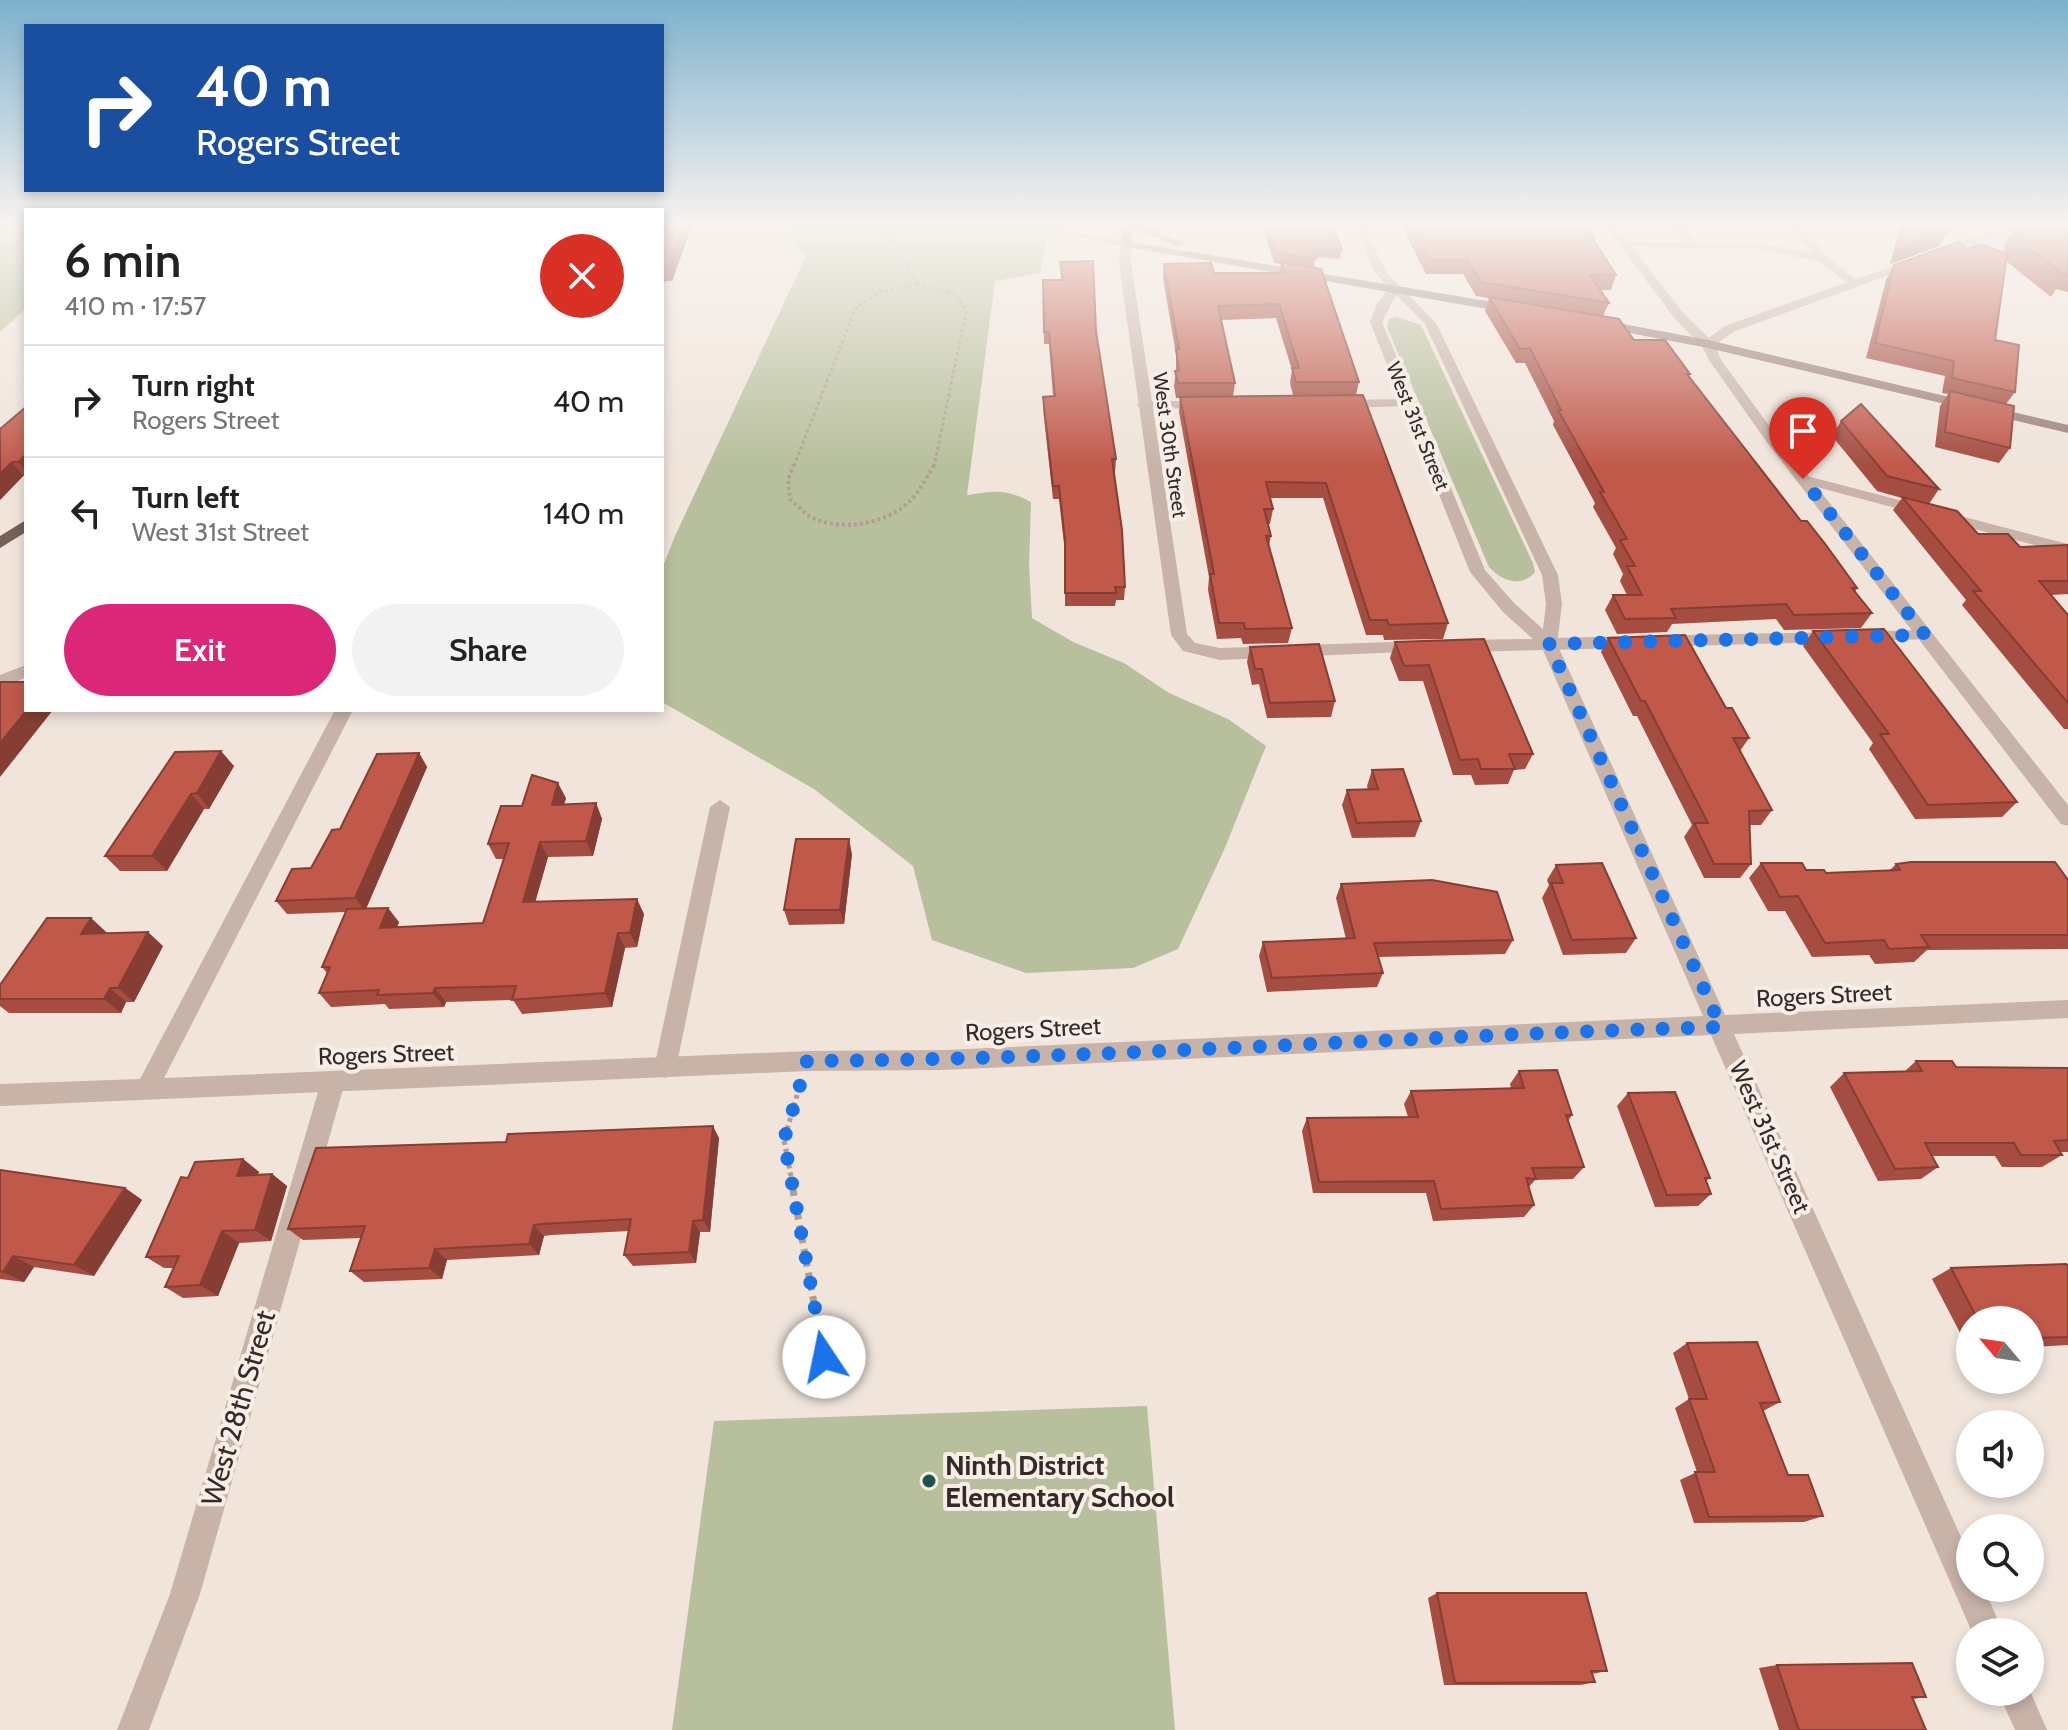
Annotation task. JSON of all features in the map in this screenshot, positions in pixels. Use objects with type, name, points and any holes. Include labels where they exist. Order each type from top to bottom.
[{"type":"main road","points":[[1494,306],[1525,311]]},
{"type":"main road","points":[[1591,323],[1708,344],[2068,429]]},
{"type":"main road","points":[[3,539],[24,526]]},
{"type":"street","name":"West 30th Street","points":[[1130,306],[1179,635],[1189,647],[1220,654],[1549,644]]},
{"type":"street","name":"West 31st Street","points":[[1382,306],[1376,322],[1478,572],[1509,608],[1549,644],[1982,1618]]},
{"type":"street","points":[[1412,306],[1430,323],[1550,575],[1554,604],[1549,644],[1925,635]]},
{"type":"street","points":[[1671,306],[1708,344],[1715,360],[1803,479],[2068,819]]},
{"type":"street","points":[[1708,344],[1729,329],[1794,306]]},
{"type":"street","points":[[1329,404],[1407,403]]},
{"type":"street","points":[[1143,405],[1221,405]]},
{"type":"street","points":[[1803,479],[2068,549]]},
{"type":"street","points":[[146,1090],[343,712]]},
{"type":"street","points":[[665,1068],[720,807]]},
{"type":"street","name":"Rogers Street","points":[[0,1095],[807,1061],[944,1060],[2068,1009]]},
{"type":"street","name":"West 28th Street","points":[[133,1730],[185,1594],[333,1082]]},
{"type":"street","points":[[2020,1706],[2031,1730]]},
{"type":"path","points":[[860,306],[855,309],[788,480],[790,499],[808,515],[822,521],[860,524],[894,514],[912,499],[937,461],[966,312],[963,306]]},
{"type":"path","points":[[807,1061],[784,1140],[824,1357]]},
{"type":"green space","points":[[0,306],[24,306],[24,310],[0,332]]},
{"type":"green space","points":[[783,306],[992,306],[967,495],[1000,492],[1031,502],[1029,566],[1032,618],[1073,642],[1124,663],[1169,693],[1228,719],[1266,746],[1224,850],[1178,949],[1133,968],[1026,973],[932,940],[913,866],[814,789],[664,703],[664,564]]},
{"type":"green space","points":[[1397,317],[1421,325],[1533,563],[1535,572],[1524,580],[1506,579],[1489,567],[1387,327],[1389,319]]},
{"type":"green space","points":[[1147,1406],[1175,1730],[672,1730],[714,1421]]},
{"type":"building","points":[[1043,306],[1095,306],[1116,459],[1112,459],[1122,530],[1125,587],[1115,587],[1116,593],[1065,593],[1065,540],[1059,486],[1053,486],[1043,397],[1055,396],[1049,332],[1044,332]]},
{"type":"building","points":[[1171,306],[1226,306],[1218,306],[1235,383],[1178,383],[1175,371],[1179,371],[1176,349],[1179,349]]},
{"type":"building","points":[[1280,306],[1333,306],[1359,382],[1296,382],[1292,368],[1299,368]]},
{"type":"building","points":[[1494,306],[1541,306],[1619,319],[1634,340],[1665,340],[1690,374],[1687,374],[1801,521],[1807,521],[1826,545],[1857,588],[1852,588],[1872,613],[1794,615],[1786,604],[1671,609],[1676,618],[1625,619],[1613,595],[1642,595],[1627,566],[1635,566],[1620,540],[1627,539],[1558,410],[1561,410],[1530,348],[1520,349]]},
{"type":"building","points":[[1884,306],[2000,306],[1995,340],[2019,345],[2015,392],[1952,378],[1954,361],[1875,343]]},
{"type":"building","points":[[1950,391],[2014,406],[2010,448],[1945,432]]},
{"type":"building","points":[[1363,395],[1448,623],[1389,625],[1387,620],[1370,620],[1326,483],[1266,482],[1273,509],[1264,509],[1271,536],[1266,536],[1292,628],[1245,629],[1244,623],[1219,623],[1210,574],[1214,574],[1180,397]]},
{"type":"building","points":[[1861,404],[1939,489],[1887,476],[1841,421]]},
{"type":"building","points":[[24,409],[24,456],[19,462],[12,462],[0,474],[0,429]]},
{"type":"building","points":[[1902,497],[1957,511],[1978,534],[2008,534],[2020,547],[2068,545],[2068,581],[2039,581],[2068,615],[2068,703],[1973,591],[1981,591]]},
{"type":"building","points":[[1884,629],[2017,802],[1928,805],[1880,734],[1889,734],[1813,631]]},
{"type":"building","points":[[1685,635],[1726,708],[1732,708],[1749,738],[1733,738],[1772,810],[1749,811],[1751,864],[1714,864],[1694,823],[1708,823],[1645,701],[1641,701],[1608,638]]},
{"type":"building","points":[[1484,639],[1533,754],[1509,754],[1515,769],[1481,769],[1478,759],[1460,760],[1429,665],[1404,666],[1395,642]]},
{"type":"building","points":[[1319,644],[1335,701],[1270,703],[1262,669],[1255,669],[1250,647]]},
{"type":"building","points":[[0,682],[24,682],[25,712],[0,743]]},
{"type":"building","points":[[221,751],[197,793],[191,794],[152,856],[105,856],[175,752]]},
{"type":"building","points":[[419,753],[355,898],[276,901],[292,869],[311,868],[332,830],[340,829],[377,754]]},
{"type":"building","points":[[1403,769],[1421,821],[1357,823],[1347,790],[1378,789],[1372,770]]},
{"type":"building","points":[[532,775],[558,783],[552,805],[596,803],[586,841],[540,842],[523,902],[637,899],[630,933],[618,933],[605,993],[512,1000],[516,986],[435,988],[433,993],[377,995],[379,990],[319,993],[330,967],[322,967],[347,909],[388,908],[380,928],[483,923],[509,843],[488,844],[501,806],[522,806]]},
{"type":"building","points":[[796,839],[849,839],[840,910],[784,910]]},
{"type":"building","points":[[2055,862],[2068,880],[2068,935],[1921,935],[1929,947],[1889,949],[1884,940],[1825,943],[1798,896],[1780,897],[1761,863],[1802,863],[1806,870],[1824,870],[1826,873],[1900,870],[1896,864]]},
{"type":"building","points":[[1602,863],[1636,938],[1572,940],[1551,883],[1563,883],[1556,865]]},
{"type":"building","points":[[1432,880],[1497,892],[1513,940],[1374,943],[1383,973],[1272,978],[1263,942],[1355,938],[1341,884]]},
{"type":"building","points":[[47,918],[91,918],[81,934],[148,932],[118,988],[110,988],[104,999],[0,999],[0,985]]},
{"type":"building","points":[[1916,1061],[1952,1061],[1956,1067],[2068,1068],[2068,1140],[2054,1141],[2062,1155],[2021,1155],[2014,1143],[1925,1143],[1938,1167],[1895,1169],[1844,1073],[1922,1071]]},
{"type":"building","points":[[1557,1070],[1572,1115],[1566,1115],[1584,1167],[1532,1168],[1536,1179],[1526,1178],[1534,1205],[1441,1209],[1434,1181],[1319,1182],[1307,1118],[1418,1117],[1411,1091],[1524,1088],[1519,1071]]},
{"type":"building","points":[[1675,1092],[1710,1178],[1705,1178],[1711,1194],[1667,1195],[1628,1093]]},
{"type":"building","points":[[713,1126],[703,1220],[693,1221],[689,1252],[624,1255],[631,1219],[534,1225],[529,1244],[435,1249],[429,1268],[350,1271],[365,1226],[288,1229],[316,1148],[506,1142],[508,1134]]},
{"type":"building","points":[[243,1159],[237,1176],[272,1174],[255,1230],[222,1231],[200,1285],[165,1287],[179,1256],[146,1257],[181,1177],[188,1178],[195,1162]]},
{"type":"building","points":[[0,1170],[125,1188],[74,1265],[13,1256],[3,1272],[0,1271]]},
{"type":"building","points":[[2066,1264],[2068,1337],[2044,1338],[2044,1306],[1971,1306],[1951,1268]]},
{"type":"building","points":[[1757,1342],[1780,1402],[1760,1403],[1788,1475],[1808,1475],[1823,1516],[1709,1517],[1695,1472],[1715,1472],[1689,1399],[1707,1399],[1687,1343]]},
{"type":"building","points":[[1437,1593],[1586,1593],[1607,1671],[1591,1671],[1595,1682],[1455,1683]]},
{"type":"building","points":[[1912,1663],[1926,1697],[1912,1697],[1926,1730],[1799,1730],[1777,1665]]},
{"type":"place","name":"Ninth District Elementary School","points":[[929,1481]]},
{"type":"route","points":[[824,1357],[784,1140],[807,1061],[944,1060],[1721,1027],[1549,644],[1925,635],[1803,479]]}]
